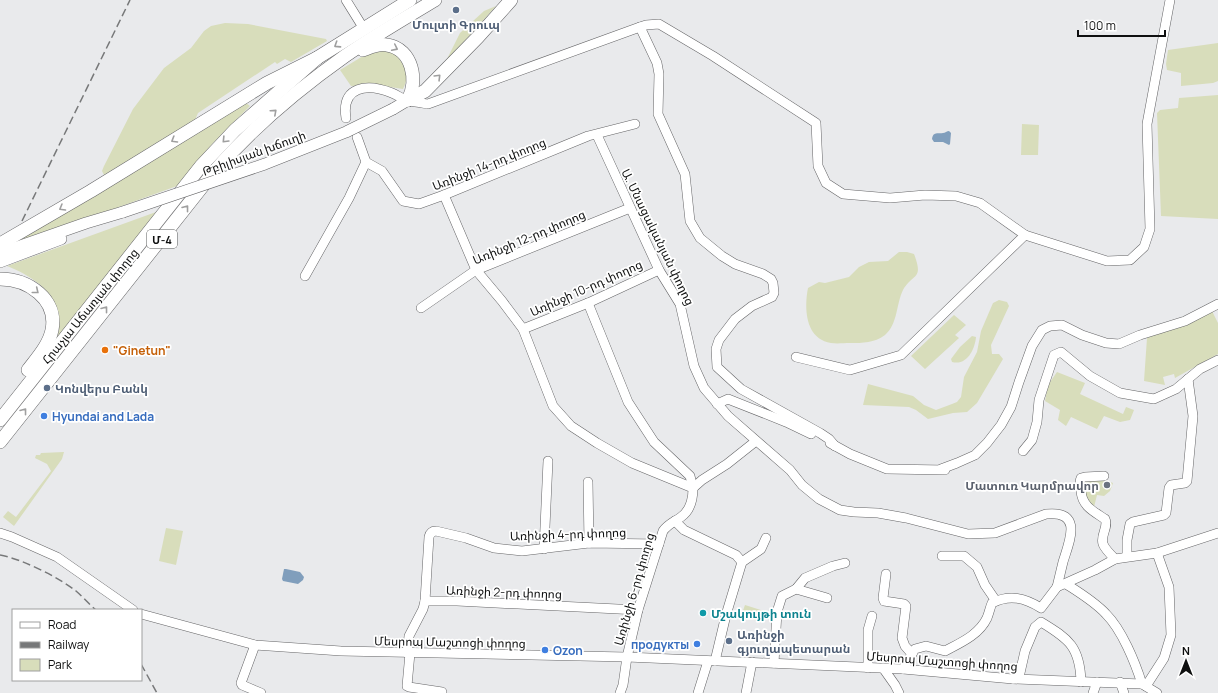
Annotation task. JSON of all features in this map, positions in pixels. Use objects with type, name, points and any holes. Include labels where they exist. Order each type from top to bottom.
[{"type":"highway","name":"Մ-4","points":[[345,56],[387,22],[410,0]]},
{"type":"highway","name":"Մ-4","points":[[317,58],[364,29],[387,22],[435,0]]},
{"type":"highway","points":[[408,100],[425,91],[478,37],[511,0]]},
{"type":"highway","points":[[345,56],[376,45],[387,45],[398,49],[405,54],[413,71],[413,80],[408,100]]},
{"type":"highway","name":"Հրաչյա Աճառյան փողոց","points":[[0,442],[231,153],[286,102],[345,56]]},
{"type":"highway","points":[[0,244],[98,187],[267,83],[317,58]]},
{"type":"highway","name":"Հրաչյա Աճառյան փողոց","points":[[0,420],[202,166],[240,125],[317,58]]},
{"type":"highway","points":[[0,279],[32,286],[45,298],[53,318],[52,331],[45,346],[0,407]]},
{"type":"main road","name":"Թբիլիսյան խճուղի","points":[[0,253],[265,164],[346,132],[393,110],[408,100]]},
{"type":"main road","name":"Թբիլիսյան խճուղի","points":[[0,262],[89,229],[104,218]]},
{"type":"street","points":[[346,0],[364,29]]},
{"type":"street","points":[[346,118],[344,108],[346,100],[353,91],[364,88],[375,88],[408,100],[428,104],[640,27],[659,24],[713,56],[816,123],[818,166],[826,183],[843,194],[890,198],[925,195],[956,196],[980,203],[1026,235],[1107,261],[1130,260],[1144,247],[1150,229],[1147,124],[1170,0]]},
{"type":"street","points":[[640,27],[657,63],[659,74],[658,114],[685,174],[690,221],[696,232],[706,244],[722,256],[735,264],[763,274],[771,279],[773,283],[774,293],[772,298],[752,306],[735,319],[720,340],[716,350],[717,367],[741,389],[820,433],[829,439],[835,446]]},
{"type":"street","name":"Առինջի 14-րդ փողոց","points":[[366,162],[382,171],[403,201],[419,204],[588,136],[635,124]]},
{"type":"street","name":"Ա. Մնացականյան փողոց","points":[[597,134],[659,270],[680,304],[694,366],[704,388],[716,404],[790,470],[802,485],[819,499],[840,510],[878,513],[906,518],[968,534],[995,533],[1046,514],[1061,514],[1067,518],[1071,526],[1071,535],[1062,585]]},
{"type":"street","points":[[305,276],[349,198],[366,162],[357,137]]},
{"type":"street","points":[[444,195],[476,270],[523,329],[553,406],[571,426],[597,443],[632,463],[693,488]]},
{"type":"street","name":"Առինջի 12-րդ փողոց","points":[[421,308],[476,270],[630,208]]},
{"type":"street","points":[[796,357],[850,370],[901,355],[1026,235]]},
{"type":"street","name":"Առինջի 10-րդ փողոց","points":[[523,329],[588,303],[659,270]]},
{"type":"street","points":[[588,303],[628,402],[654,442],[690,476],[693,488]]},
{"type":"street","points":[[716,404],[728,399],[786,422],[856,457],[886,469],[941,469],[975,455],[987,443],[1001,425],[1011,406],[1018,382],[1032,346],[1042,330],[1050,326],[1062,325],[1082,335],[1106,343],[1119,344],[1140,335],[1185,321],[1218,304]]},
{"type":"street","points":[[1022,451],[1032,440],[1037,422],[1039,400],[1054,354],[1061,352],[1090,376],[1120,393],[1154,399],[1176,389],[1200,368],[1218,360]]},
{"type":"street","points":[[1127,556],[1130,524],[1162,517],[1166,513],[1169,488],[1171,485],[1186,483],[1188,480],[1193,416],[1188,379]]},
{"type":"street","points":[[693,488],[756,441]]},
{"type":"street","points":[[544,549],[548,461]]},
{"type":"street","points":[[941,469],[952,472]]},
{"type":"street","points":[[1104,476],[1081,478],[1081,495],[1087,507],[1105,519],[1106,526],[1102,538],[1103,544],[1115,559]]},
{"type":"street","points":[[588,482],[589,543]]},
{"type":"street","name":"Առինջի 6-րդ փողոց","points":[[620,693],[623,685],[627,657],[638,610],[663,531],[667,526],[682,517],[688,510],[693,499],[693,488]]},
{"type":"street","points":[[675,521],[684,530],[736,555],[742,562]]},
{"type":"street","name":"Առինջի 4-րդ փողոց","points":[[425,601],[429,537],[433,531],[466,538],[494,548],[522,551],[589,543],[659,544]]},
{"type":"street","points":[[0,533],[57,557],[132,609]]},
{"type":"street","points":[[902,669],[915,649],[926,646],[945,651],[977,631],[986,619],[992,603],[1002,598],[1017,598],[1030,602],[1041,608],[1062,585],[1115,559],[1157,552],[1218,533]]},
{"type":"street","points":[[698,693],[711,661],[742,562],[761,549],[766,538]]},
{"type":"street","points":[[1144,685],[1164,658],[1171,635],[1169,587],[1157,552]]},
{"type":"street","points":[[942,556],[964,556],[977,567],[985,585],[996,601]]},
{"type":"street","points":[[774,664],[777,612],[782,596],[796,589],[805,578],[833,566],[845,563]]},
{"type":"street","points":[[886,574],[883,598],[884,600],[904,604],[906,606],[902,638],[905,646],[912,654]]},
{"type":"street","points":[[1062,585],[1092,602],[1107,614],[1118,629],[1144,685],[1157,693]]},
{"type":"street","points":[[796,589],[827,598]]},
{"type":"street","points":[[425,601],[423,609],[409,636],[407,686],[442,692]]},
{"type":"street","name":"Առինջի 2-րդ փողոց","points":[[425,601],[457,601],[638,610]]},
{"type":"street","name":"Մեսրոպ Մաշտոցի փողոց","points":[[142,614],[255,645],[341,651],[627,657],[752,662],[902,669],[1013,679],[1120,682],[1144,685]]},
{"type":"street","points":[[868,668],[868,630],[872,616]]},
{"type":"street","points":[[1013,679],[1020,673],[1025,651],[1035,627],[1041,622],[1069,642],[1074,650],[1080,666],[1081,682]]},
{"type":"street","points":[[255,645],[241,683],[242,685],[261,693]]},
{"type":"street","points":[[746,693],[752,662]]},
{"type":"street","points":[[883,668],[899,693]]},
{"type":"street","points":[[1093,693],[1097,682]]},
{"type":"street","points":[[1120,682],[1124,693]]},
{"type":"green space","points":[[496,6],[446,62],[460,33],[484,11]]},
{"type":"green space","points":[[225,23],[248,24],[326,39],[327,41],[291,62],[285,59],[277,64],[275,62],[198,113],[195,120],[104,175],[102,171],[104,166],[133,109],[164,68],[191,48],[204,31],[211,26]]},
{"type":"green space","points":[[1218,43],[1218,81],[1213,83],[1181,86],[1181,73],[1167,70],[1166,64],[1168,50]]},
{"type":"green space","points":[[373,50],[392,51],[400,59],[405,68],[407,77],[403,89],[377,85],[351,86],[340,70]]},
{"type":"green space","points":[[1218,95],[1218,219],[1161,216],[1157,113],[1160,110],[1178,108],[1179,98]]},
{"type":"green space","points":[[246,103],[250,106],[213,143],[177,186],[0,250]]},
{"type":"green space","points":[[1022,124],[1039,125],[1038,155],[1021,155]]},
{"type":"green space","points":[[156,212],[55,342],[56,313],[52,298],[42,286],[28,276],[7,266]]},
{"type":"green space","points":[[899,252],[914,254],[918,272],[903,290],[895,320],[885,335],[877,340],[859,343],[831,343],[816,336],[808,322],[806,304],[808,288],[819,282],[825,283],[849,277],[859,267],[869,262],[888,261]]},
{"type":"green space","points":[[999,300],[1007,302],[1009,306],[991,345],[992,354],[999,354],[1003,359],[977,403],[967,412],[953,413],[928,419],[916,410],[909,407],[863,405],[868,384],[913,396],[924,405],[936,410],[957,402],[961,397],[964,377],[977,352],[981,331],[993,303]]},
{"type":"green space","points":[[1211,309],[1218,323],[1218,354],[1175,378],[1174,374],[1163,377],[1165,385],[1144,381],[1147,338]]},
{"type":"green space","points":[[954,315],[966,325],[955,335],[959,338],[925,369],[911,356]]},
{"type":"green space","points":[[972,336],[976,337],[974,347],[969,356],[957,363],[952,362],[951,359],[960,347]]},
{"type":"green space","points":[[1057,372],[1085,383],[1080,394],[1123,414],[1126,407],[1134,410],[1130,420],[1120,422],[1104,416],[1097,429],[1071,417],[1066,426],[1058,420],[1060,410],[1045,401],[1048,385]]},
{"type":"green space","points":[[64,452],[62,459],[14,526],[3,517],[8,511],[16,517],[51,471],[47,464],[35,458],[36,455],[40,455],[41,453]]},
{"type":"green space","points":[[1100,478],[1113,483],[1110,491],[1104,496],[1097,495],[1094,507],[1085,501],[1082,479]]},
{"type":"green space","points":[[166,528],[183,531],[176,565],[159,561]]},
{"type":"green space","points":[[745,605],[764,611],[761,622],[741,616]]},
{"type":"water","points":[[949,131],[951,133],[949,145],[943,142],[934,142],[932,139],[933,135],[936,133],[944,133]]},
{"type":"water","points":[[284,569],[300,572],[304,577],[303,580],[298,584],[283,581]]},
{"type":"railway","points":[[22,221],[130,0]]},
{"type":"railway","points":[[0,555],[29,564],[60,580],[76,591],[95,609]]},
{"type":"railway","points":[[142,666],[157,693]]},
{"type":"place","name":"Մուլտի Գրուպ","points":[[456,10]]},
{"type":"place","name":"\"Ginetun\"","points":[[105,350]]},
{"type":"place","name":"Կոնվերս Բանկ","points":[[47,388]]},
{"type":"place","name":"Hyundai and Lada","points":[[44,416]]},
{"type":"place","name":"Մատուռ Կարմրավոր","points":[[1107,485]]},
{"type":"place","name":"Մշակույթի տուն","points":[[703,613]]},
{"type":"place","name":"Առինջի գյուղապետարան","points":[[729,641]]},
{"type":"place","name":"продукты","points":[[697,644]]},
{"type":"place","name":"Ozon","points":[[545,650]]}]
